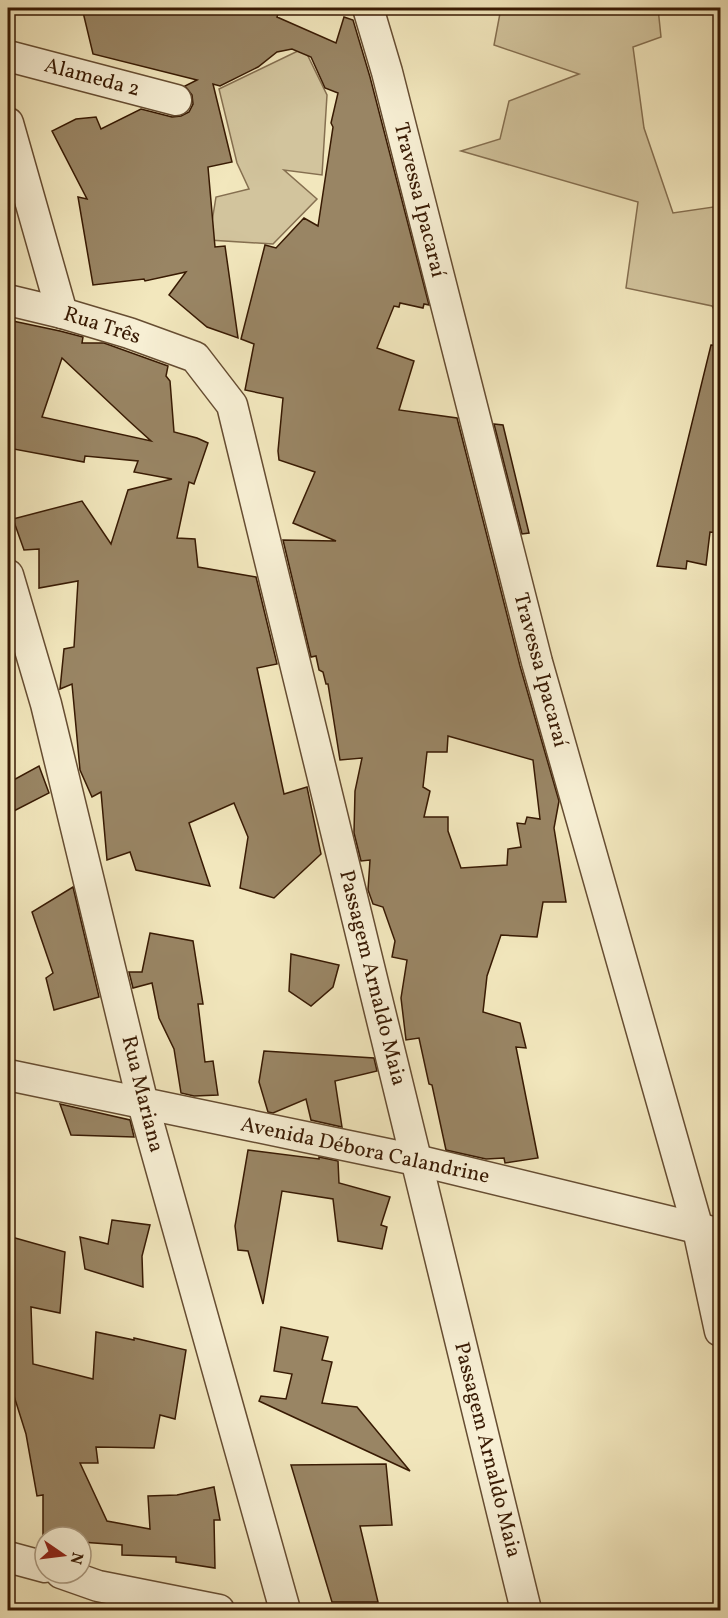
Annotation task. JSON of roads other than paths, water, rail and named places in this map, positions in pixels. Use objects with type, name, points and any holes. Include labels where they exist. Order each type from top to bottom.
[{"type":"street","name":"Travessa Ipacaraí","points":[[368,8],[390,83],[537,662],[709,1231],[720,1331]]},
{"type":"street","name":"Alameda 2","points":[[8,56],[176,100]]},
{"type":"street","points":[[8,123],[62,312]]},
{"type":"street","name":"Rua Três","points":[[8,300],[62,312],[195,357]]},
{"type":"street","name":"Passagem Arnaldo Maia","points":[[195,357],[232,405],[525,1611]]},
{"type":"street","name":"Rua Mariana","points":[[8,575],[46,704],[143,1104],[285,1611]]},
{"type":"street","name":"Avenida Débora Calandrine","points":[[8,1075],[416,1160],[709,1231]]},
{"type":"street","points":[[9,1553],[33,1562]]},
{"type":"street","points":[[79,1585],[98,1598],[219,1611]]}]
